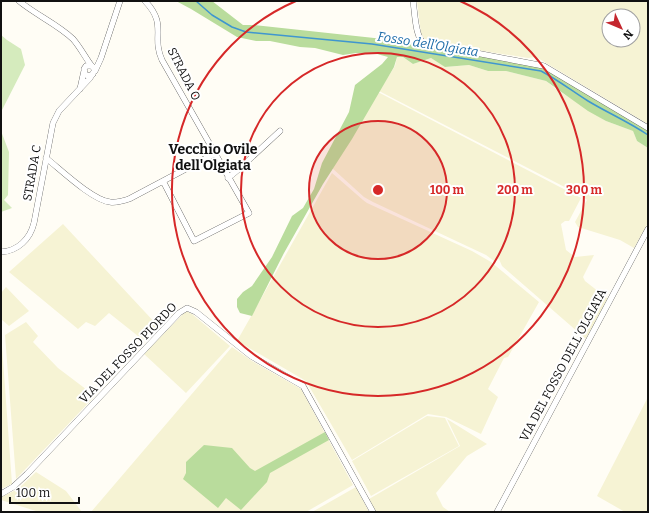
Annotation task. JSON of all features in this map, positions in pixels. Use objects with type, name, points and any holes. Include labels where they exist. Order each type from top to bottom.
[{"type":"street","points":[[19,1],[27,8],[64,32],[76,43],[93,69]]},
{"type":"street","name":"STRADA C","points":[[1,252],[9,251],[19,246],[26,240],[31,232],[34,223],[50,132],[55,117],[59,110],[80,89],[100,60],[120,1]]},
{"type":"street","name":"STRADA O","points":[[145,1],[153,10],[157,19],[160,58],[249,213],[194,241],[163,181]]},
{"type":"street","points":[[413,1],[419,39],[424,43],[544,66],[648,128]]},
{"type":"street","points":[[80,89],[84,70],[84,59],[82,52]]},
{"type":"street","points":[[84,70],[86,66],[93,69]]},
{"type":"street","points":[[84,70],[87,75],[90,76],[93,69]]},
{"type":"street","points":[[228,178],[241,168],[280,131]]},
{"type":"street","points":[[46,158],[97,197],[110,202],[117,202],[128,199],[214,154]]},
{"type":"street","name":"VIA DEL FOSSO DELL'OLGIATA","points":[[497,512],[648,229]]},
{"type":"street","name":"VIA DEL FOSSO PIORDO","points":[[1,494],[13,487],[27,474],[179,313],[187,308],[196,312],[251,356],[303,386],[373,512]]},
{"type":"shaded area","points":[[417,1],[648,1],[648,124],[536,57],[528,58],[427,42],[421,34]]},
{"type":"shaded area","points":[[397,57],[403,57],[413,64],[431,58],[446,67],[469,65],[488,71],[506,71],[546,81],[606,121],[633,131],[637,141],[648,148],[648,223],[634,248],[620,240],[578,227],[575,222],[587,200],[582,196],[379,91],[395,66]]},
{"type":"shaded area","points":[[378,92],[581,198],[569,221],[565,221],[561,224],[566,250],[575,257],[594,255],[583,277],[585,281],[608,299],[586,339],[502,266],[499,259],[494,261],[486,255],[373,202],[364,197],[332,168]]},
{"type":"shaded area","points":[[332,173],[367,203],[472,251],[491,262],[539,302],[508,357],[504,358],[488,389],[498,397],[481,434],[446,417],[428,414],[352,460],[306,381],[237,341]]},
{"type":"shaded area","points":[[63,224],[158,326],[143,340],[109,313],[95,326],[86,322],[78,329],[9,272]]},
{"type":"shaded area","points":[[6,287],[29,311],[9,326],[1,319],[1,293]]},
{"type":"shaded area","points":[[186,311],[192,314],[230,346],[186,393],[144,354]]},
{"type":"shaded area","points":[[26,322],[38,336],[33,342],[58,368],[95,396],[16,479],[5,335]]},
{"type":"shaded area","points":[[1,332],[12,484],[1,489]]},
{"type":"shaded area","points":[[232,347],[252,361],[301,389],[353,485],[306,512],[91,512]]},
{"type":"shaded area","points":[[648,397],[648,512],[625,512],[597,496]]},
{"type":"shaded area","points":[[427,416],[445,418],[459,446],[371,496],[352,461]]},
{"type":"shaded area","points":[[447,419],[487,444],[467,456],[436,493],[443,507],[450,512],[376,512],[369,499],[460,446]]},
{"type":"shaded area","points":[[36,472],[66,491],[82,512],[39,512],[1,500],[1,497],[18,489]]},
{"type":"shaded area","points":[[356,487],[369,512],[312,512]]},
{"type":"green space","points":[[176,1],[212,1],[243,25],[402,41],[543,68],[648,130],[648,148],[637,141],[633,131],[606,121],[588,111],[546,81],[506,71],[488,71],[469,65],[445,67],[431,58],[413,64],[403,57],[397,57],[394,67],[352,139],[323,184],[284,253],[252,316],[240,313],[237,307],[237,299],[243,292],[252,286],[272,257],[292,216],[303,208],[314,189],[322,163],[349,112],[355,85],[382,64],[388,57],[377,54],[356,53],[343,55],[315,48],[300,47],[270,41],[256,41],[237,37]]},
{"type":"green space","points":[[1,35],[21,49],[25,65],[1,112]]},
{"type":"green space","points":[[1,131],[9,152],[8,195],[4,200],[12,208],[1,212]]},
{"type":"green space","points":[[325,432],[329,440],[270,473],[267,482],[241,510],[226,498],[218,508],[183,479],[186,473],[186,462],[204,445],[232,448],[250,468],[255,471]]},
{"type":"waterway","name":"Fosso dell’Olgiata","points":[[196,1],[212,15],[232,27],[246,32],[372,44],[541,71],[588,101],[648,135]]},
{"type":"district","name":"Vecchio Ovile dell'Olgiata","points":[[213,158]]}]
